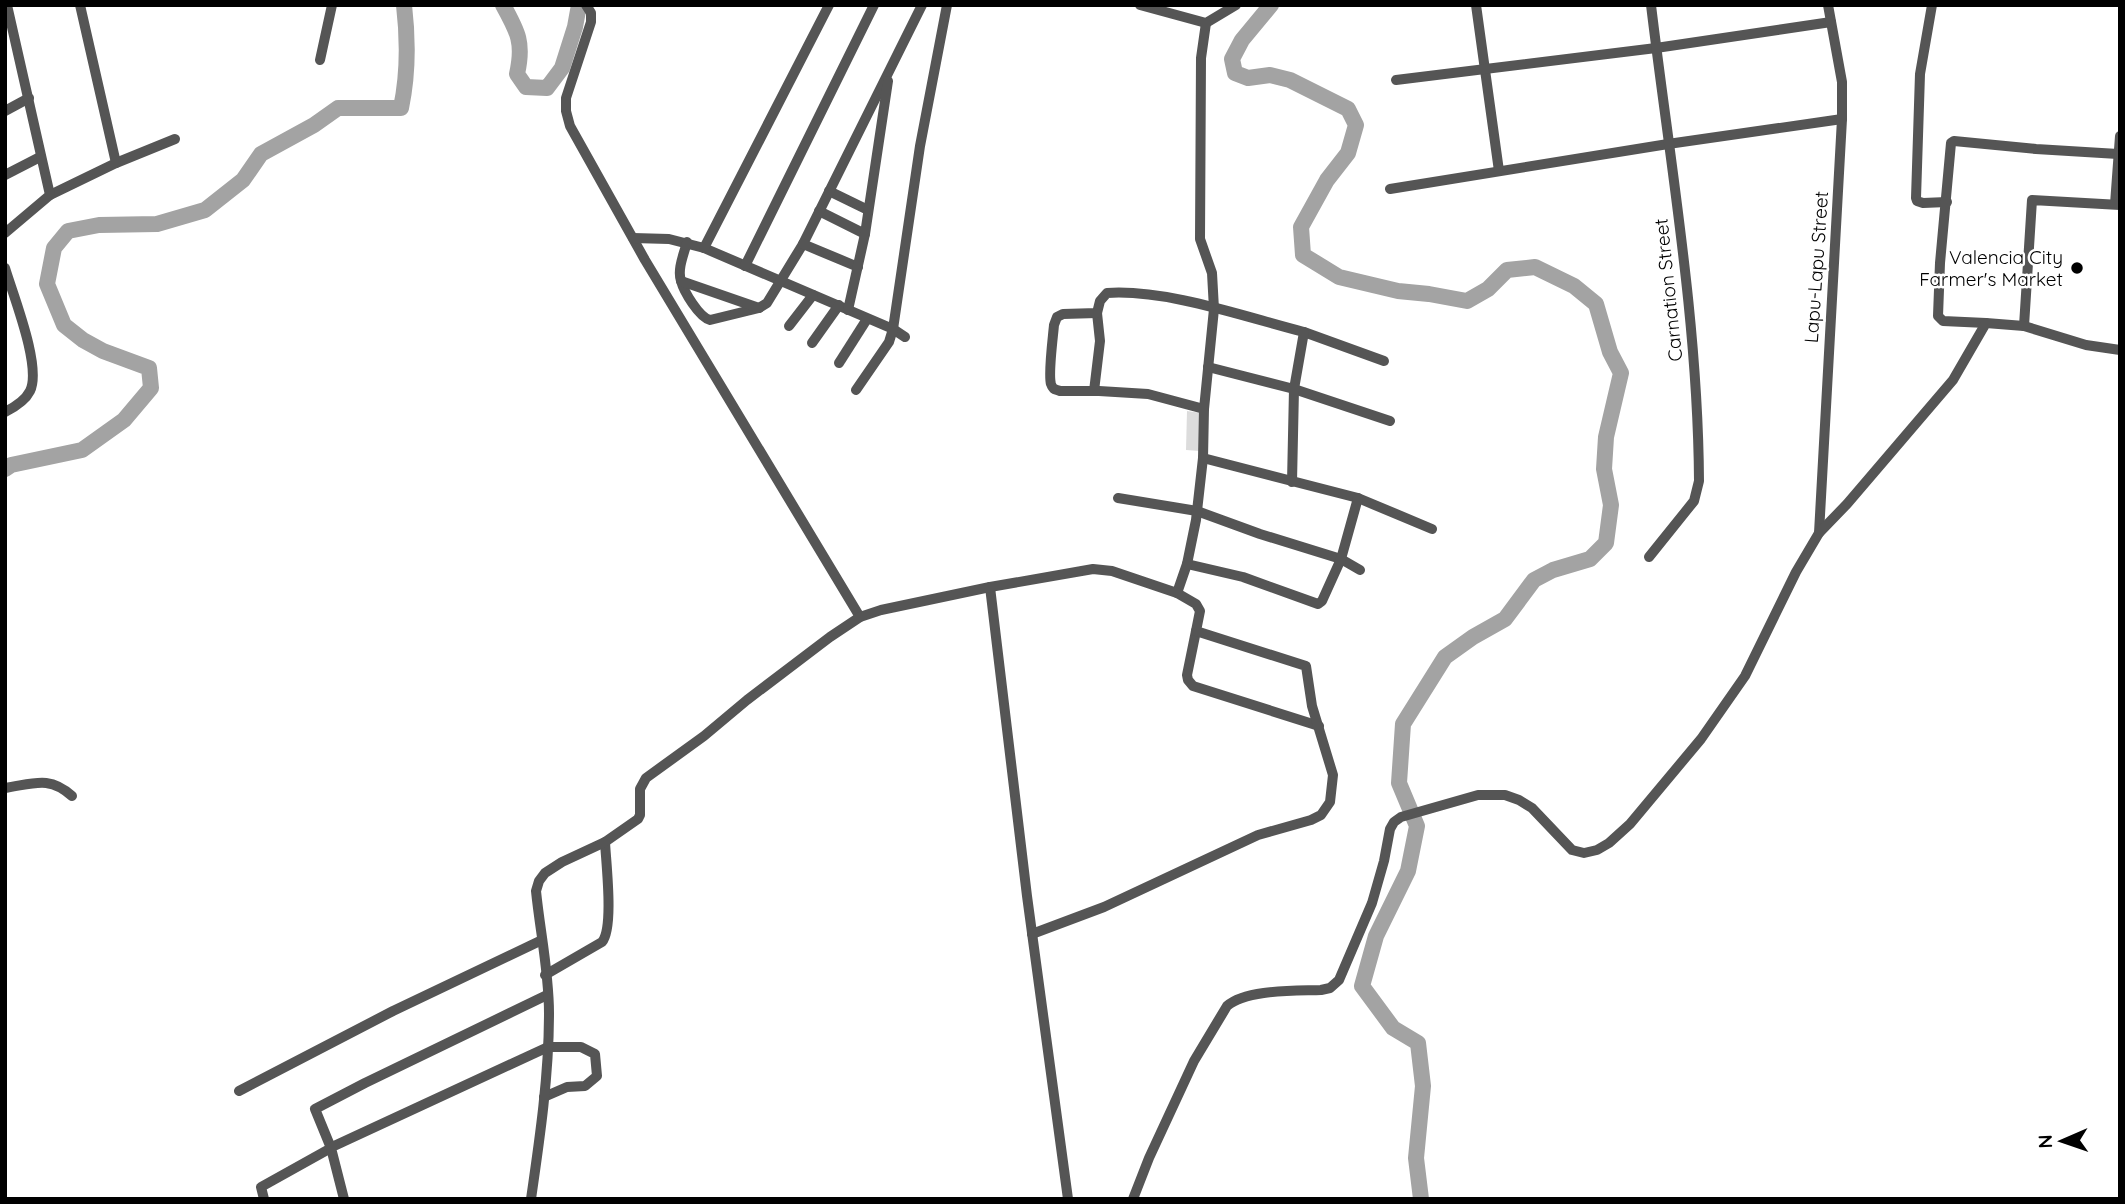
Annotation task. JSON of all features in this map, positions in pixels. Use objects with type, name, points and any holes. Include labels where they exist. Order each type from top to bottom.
[{"type":"street","points":[[80,5],[116,163]]},
{"type":"street","points":[[320,60],[332,5]]},
{"type":"street","points":[[586,5],[591,13],[591,22],[566,98],[565,111],[570,126],[633,238],[860,617]]},
{"type":"street","points":[[704,248],[829,5]]},
{"type":"street","points":[[745,266],[874,5]]},
{"type":"street","points":[[687,243],[681,266],[681,281],[697,311],[705,319],[759,308],[773,297],[820,211],[922,5]]},
{"type":"street","points":[[856,390],[889,342],[893,329],[920,146],[947,5]]},
{"type":"street","points":[[1140,5],[1206,23],[1236,5]]},
{"type":"street","points":[[1476,5],[1499,171]]},
{"type":"street","name":"Carnation Street","points":[[1649,557],[1694,501],[1699,481],[1687,282],[1651,5]]},
{"type":"street","name":"Lapu-Lapu Street","points":[[1819,533],[1842,119],[1842,82],[1828,5]]},
{"type":"street","points":[[1931,5],[1918,97],[1916,198],[1923,203],[1947,202]]},
{"type":"street","points":[[7,9],[10,38],[29,98],[50,195]]},
{"type":"street","points":[[1396,80],[1656,48],[1831,22]]},
{"type":"street","points":[[1177,593],[1186,565],[1197,511],[1213,309],[1212,273],[1200,239],[1201,58],[1206,23]]},
{"type":"street","points":[[812,343],[844,308],[858,267],[890,68]]},
{"type":"street","points":[[5,111],[29,98]]},
{"type":"street","points":[[1390,189],[1842,119]]},
{"type":"street","points":[[2024,326],[2032,200],[2117,204],[2120,136]]},
{"type":"street","points":[[5,233],[50,195],[116,163],[175,139]]},
{"type":"street","points":[[2118,154],[1954,141],[1950,144],[1938,316],[1943,321],[2024,326],[2086,345],[2120,350]]},
{"type":"street","points":[[5,175],[40,157]]},
{"type":"street","points":[[829,191],[868,210]]},
{"type":"street","points":[[820,211],[865,234]]},
{"type":"street","points":[[633,238],[669,239],[704,248],[893,329],[905,337]]},
{"type":"street","points":[[803,244],[858,267]]},
{"type":"street","points":[[5,268],[10,299],[31,351],[33,382],[29,394],[20,404],[5,412]]},
{"type":"street","points":[[681,281],[759,308]]},
{"type":"street","points":[[1094,391],[1100,341],[1097,313],[1104,295],[1111,293],[1170,298],[1304,332],[1384,361]]},
{"type":"street","points":[[789,326],[813,295]]},
{"type":"street","points":[[1097,313],[1063,314],[1057,317],[1054,325],[1051,386],[1057,390],[1148,394],[1204,409]]},
{"type":"street","points":[[839,363],[867,319]]},
{"type":"street","points":[[1133,1199],[1149,1158],[1195,1061],[1227,1006],[1233,1001],[1261,994],[1330,988],[1339,980],[1372,903],[1390,828],[1394,822],[1419,811],[1478,795],[1505,795],[1532,808],[1572,850],[1584,853],[1609,843],[1630,824],[1701,739],[1745,676],[1796,572],[1819,533],[1954,380],[1986,323]]},
{"type":"street","points":[[1292,482],[1294,389],[1304,332]]},
{"type":"street","points":[[1208,367],[1294,389],[1390,421]]},
{"type":"street","points":[[1203,458],[1358,498],[1432,529]]},
{"type":"street","points":[[1118,498],[1197,511],[1341,559],[1360,570]]},
{"type":"street","points":[[1186,565],[1243,577],[1318,604],[1322,601],[1341,559],[1358,498]]},
{"type":"street","points":[[531,1199],[548,1047],[547,995],[536,891],[539,881],[545,873],[605,842],[638,819],[640,789],[646,778],[860,617],[990,587],[1093,569],[1112,571],[1177,593],[1198,606],[1187,675],[1194,687],[1319,726]]},
{"type":"street","points":[[990,587],[1032,934],[1068,1199]]},
{"type":"street","points":[[1032,934],[1104,907],[1258,835],[1311,820],[1321,815],[1330,803],[1333,775],[1312,706],[1306,666],[1196,631]]},
{"type":"street","points":[[5,788],[49,782],[61,785],[72,796]]},
{"type":"street","points":[[545,975],[602,942],[606,937],[609,923],[605,842]]},
{"type":"street","points":[[239,1091],[393,1011],[542,940]]},
{"type":"street","points":[[344,1199],[331,1148],[314,1109],[547,995]]},
{"type":"street","points":[[264,1199],[261,1187],[331,1148],[548,1047],[581,1047],[595,1054],[597,1076],[585,1086],[567,1087],[544,1097]]},
{"type":"shaded area","points":[[1187,411],[1201,413],[1200,451],[1186,450]]},
{"type":"waterway","points":[[5,469],[11,465],[82,450],[124,420],[151,388],[149,368],[103,351],[64,325],[47,284],[54,248],[68,231],[99,225],[157,224],[205,210],[243,180],[261,154],[314,125],[338,108],[401,108],[407,57],[404,5]]},
{"type":"waterway","points":[[503,5],[520,46],[517,74],[526,87],[547,88],[562,68],[579,5]]},
{"type":"waterway","points":[[1271,5],[1242,40],[1232,59],[1235,73],[1248,78],[1270,75],[1290,80],[1348,109],[1356,125],[1348,153],[1327,180],[1301,227],[1303,255],[1339,277],[1398,291],[1467,301],[1488,289],[1507,270],[1535,267],[1574,286],[1596,304],[1610,352],[1621,373],[1606,437],[1604,469],[1611,505],[1606,543],[1590,559],[1553,570],[1534,580],[1505,619],[1445,657],[1403,724],[1399,783],[1417,826],[1408,871],[1376,936],[1362,986],[1393,1028],[1418,1043],[1423,1086],[1416,1158],[1421,1199]]},
{"type":"place","name":"Valencia City Farmer's Market","points":[[2077,268]]}]
